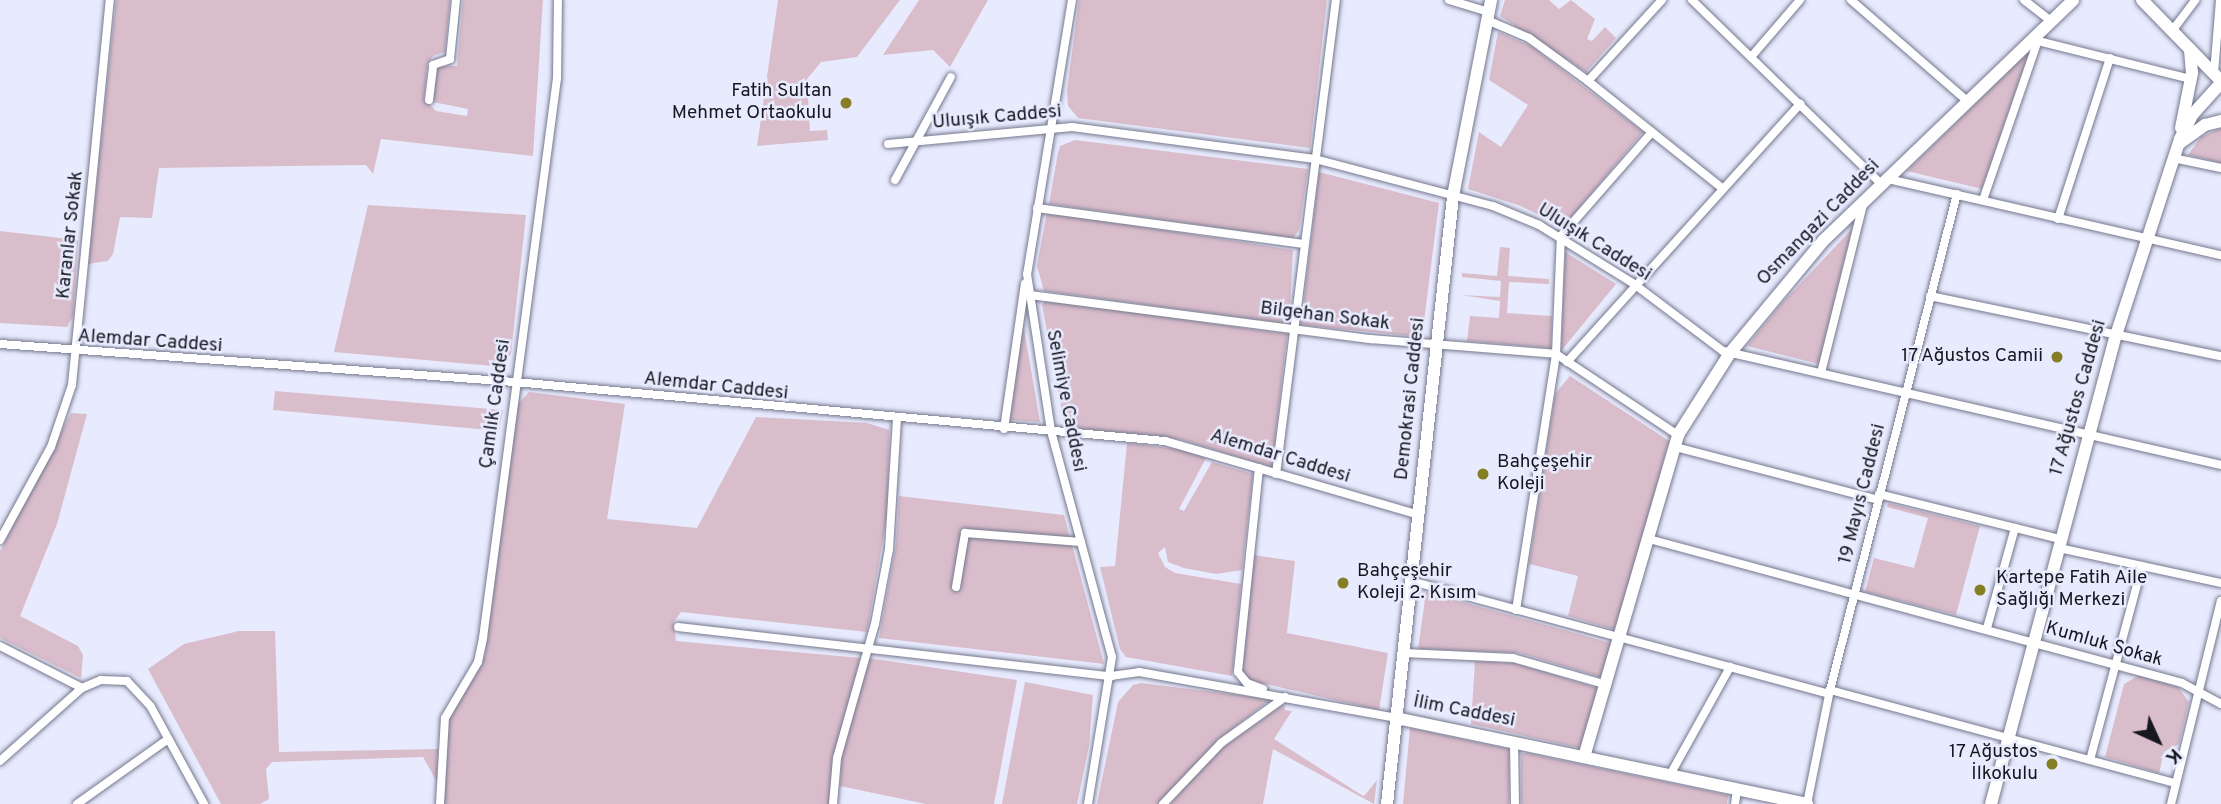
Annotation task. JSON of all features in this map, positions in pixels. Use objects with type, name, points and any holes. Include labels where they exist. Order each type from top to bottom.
[{"type":"street","name":"Karanlar Sokak","points":[[0,540],[61,424],[72,386],[110,0]]},
{"type":"street","points":[[429,100],[433,65],[450,59],[456,0]]},
{"type":"street","name":"Çamlık Caddesi","points":[[440,804],[445,718],[481,651],[557,78],[558,0]]},
{"type":"street","name":"Selimiye Caddesi","points":[[1072,0],[1027,274],[1051,432],[1112,657],[1088,804]]},
{"type":"street","points":[[1276,474],[1302,244],[1336,0]]},
{"type":"street","points":[[1448,0],[1489,11],[1529,38],[1588,81],[1721,187]]},
{"type":"street","points":[[1588,81],[1662,0]]},
{"type":"street","points":[[1692,0],[1885,182],[1957,194],[2221,255]]},
{"type":"street","points":[[1751,57],[1800,0]]},
{"type":"street","points":[[1851,0],[1967,101]]},
{"type":"street","points":[[2024,0],[2051,21]]},
{"type":"street","name":"Osmangazi Caddesi","points":[[1584,757],[1621,639],[1676,441],[1731,353],[1804,262],[1967,101],[2035,40],[2073,0]]},
{"type":"street","points":[[2142,0],[2219,79]]},
{"type":"street","points":[[2172,31],[2195,0]]},
{"type":"street","points":[[2219,79],[2220,0]]},
{"type":"street","name":"Demokrasi Caddesi","points":[[1387,804],[1452,196],[1489,11]]},
{"type":"street","points":[[1983,200],[2035,40],[2191,79]]},
{"type":"street","points":[[2175,152],[2191,79],[2190,49]]},
{"type":"street","points":[[2058,219],[2110,58]]},
{"type":"street","points":[[894,180],[951,77]]},
{"type":"street","name":"17 Ağustos Caddesi","points":[[1991,804],[2116,335],[2175,152],[2193,114],[2219,79]]},
{"type":"street","points":[[1567,362],[1721,187],[1800,104]]},
{"type":"street","points":[[2175,152],[2205,125],[2221,121]]},
{"type":"street","name":"Uluışık Caddesi","points":[[888,144],[1053,127],[1315,159],[1515,214],[1561,236],[1634,284],[1708,342],[1731,353],[2221,465]]},
{"type":"street","points":[[1516,610],[1556,354],[1561,236],[1652,132]]},
{"type":"street","points":[[2175,152],[2221,168]]},
{"type":"street","name":"19 Mayıs Caddesi","points":[[1807,804],[1830,692],[1903,393],[1957,194]]},
{"type":"street","points":[[1821,373],[1864,202]]},
{"type":"street","points":[[1037,208],[1302,244]]},
{"type":"street","points":[[1004,429],[1027,274]]},
{"type":"street","name":"Bilgehan Sokak","points":[[1030,295],[1293,329],[1556,354]]},
{"type":"street","points":[[1930,296],[2221,356]]},
{"type":"street","name":"Alemdar Caddesi","points":[[0,344],[74,352],[515,383],[1180,444],[1419,515]]},
{"type":"street","points":[[1556,354],[1676,441],[1878,497],[2015,528],[2142,566],[2221,583]]},
{"type":"street","points":[[833,804],[837,758],[867,648],[889,549],[898,420]]},
{"type":"street","points":[[1259,468],[1238,672],[1247,683],[1285,697]]},
{"type":"street","points":[[1987,628],[2015,528]]},
{"type":"street","points":[[956,587],[965,533],[1081,542]]},
{"type":"street","name":"Kumluk Sokak","points":[[1649,539],[1854,596],[2034,641],[2199,692],[2221,704]]},
{"type":"street","points":[[2090,760],[2142,566]]},
{"type":"street","points":[[1411,581],[1621,639],[2175,783]]},
{"type":"street","points":[[2171,804],[2221,601]]},
{"type":"street","name":"İlim Caddesi","points":[[678,627],[1111,676],[1139,672],[1514,741],[1807,804]]},
{"type":"street","points":[[0,646],[82,688]]},
{"type":"street","points":[[1404,653],[1513,658],[1607,685]]},
{"type":"street","points":[[1670,775],[1730,667]]},
{"type":"street","points":[[0,761],[82,688],[101,680],[127,681],[139,690],[204,804]]},
{"type":"street","points":[[1163,804],[1221,743],[1285,697]]},
{"type":"street","points":[[77,804],[168,738]]},
{"type":"street","name":"17 Ağustos Caddesi","points":[[2000,804],[2008,738]]},
{"type":"street","points":[[1514,741],[1514,804]]},
{"type":"street","points":[[1735,804],[1737,790]]},
{"type":"shaded area","points":[[116,0],[450,0],[445,52],[433,56],[427,65],[424,99],[436,111],[467,116],[468,109],[433,102],[437,66],[457,66],[463,0],[543,0],[533,156],[381,139],[373,174],[366,165],[159,168],[152,218],[120,217],[113,254],[108,261],[88,264]]},
{"type":"shaded area","points":[[778,0],[900,0],[857,57],[821,62],[807,79],[810,131],[827,130],[828,140],[757,146]]},
{"type":"shaded area","points":[[919,0],[988,0],[950,67],[933,50],[883,55]]},
{"type":"shaded area","points":[[1079,0],[1327,0],[1310,148],[1078,118],[1068,106],[1067,90]]},
{"type":"shaded area","points":[[1505,0],[1549,0],[1559,9],[1571,0],[1595,19],[1587,39],[1592,41],[1605,27],[1616,38],[1586,72],[1500,16]]},
{"type":"shaded area","points":[[1498,32],[1531,46],[1643,132],[1563,227],[1521,206],[1468,189],[1479,132],[1501,147],[1528,105],[1489,80]]},
{"type":"shaded area","points":[[2030,50],[1982,189],[1907,171]]},
{"type":"shaded area","points":[[2221,128],[2221,163],[2188,155],[2201,137]]},
{"type":"shaded area","points":[[1075,140],[1308,169],[1299,230],[1293,238],[1049,204],[1060,146]]},
{"type":"shaded area","points":[[1319,172],[1439,203],[1422,337],[1301,325]]},
{"type":"shaded area","points":[[368,205],[526,215],[511,353],[504,367],[334,352]]},
{"type":"shaded area","points":[[1047,212],[1293,250],[1289,324],[1044,291],[1037,266]]},
{"type":"shaded area","points":[[1852,229],[1819,364],[1747,346],[1782,303]]},
{"type":"shaded area","points":[[0,231],[78,240],[73,316],[67,327],[0,323]]},
{"type":"shaded area","points":[[1500,247],[1510,248],[1508,276],[1549,279],[1549,284],[1509,282],[1507,313],[1552,316],[1551,348],[1467,341],[1470,316],[1499,318],[1500,301],[1461,295],[1500,297],[1501,281],[1462,277],[1462,273],[1497,276]]},
{"type":"shaded area","points":[[1565,252],[1616,284],[1561,351]]},
{"type":"shaded area","points":[[1046,300],[1287,334],[1272,467],[1179,439],[1065,427],[1042,305]]},
{"type":"shaded area","points":[[1023,323],[1040,422],[1010,420]]},
{"type":"shaded area","points":[[1570,376],[1669,441],[1616,630],[1568,616],[1578,576],[1529,564],[1555,394]]},
{"type":"shaded area","points":[[275,391],[503,410],[499,431],[273,410]]},
{"type":"shaded area","points":[[529,392],[625,404],[607,519],[697,528],[756,417],[867,423],[889,430],[888,510],[867,632],[681,612],[674,622],[676,641],[860,658],[835,753],[829,804],[444,804],[449,719],[485,656],[518,404]]},
{"type":"shaded area","points":[[71,413],[87,414],[57,524],[20,616],[78,646],[83,655],[81,678],[0,638],[0,551]]},
{"type":"shaded area","points":[[1127,443],[1178,449],[1206,458],[1179,509],[1184,511],[1212,462],[1253,474],[1242,570],[1216,574],[1184,568],[1168,562],[1165,547],[1158,553],[1165,567],[1175,573],[1241,584],[1232,676],[1126,657],[1120,649],[1100,567],[1115,566]]},
{"type":"shaded area","points":[[899,496],[1064,515],[1104,664],[879,638],[896,545]]},
{"type":"shaded area","points":[[1888,503],[1980,526],[1956,615],[1865,592],[1874,558],[1914,568],[1928,518],[1887,507]]},
{"type":"shaded area","points":[[1253,555],[1295,561],[1287,633],[1388,653],[1379,710],[1252,681],[1242,672]]},
{"type":"shaded area","points":[[1426,592],[1614,644],[1604,678],[1519,653],[1418,649]]},
{"type":"shaded area","points":[[239,631],[275,631],[279,752],[438,749],[437,782],[423,757],[272,762],[266,769],[269,799],[260,804],[221,804],[148,669],[184,644]]},
{"type":"shaded area","points":[[868,658],[1017,680],[994,804],[926,804],[840,786],[842,749]]},
{"type":"shaded area","points":[[1475,661],[1515,663],[1600,689],[1580,748],[1471,724]]},
{"type":"shaded area","points":[[2139,675],[2178,687],[2189,702],[2179,744],[2164,752],[2159,773],[2105,757],[2124,684]]},
{"type":"shaded area","points":[[1025,682],[1093,695],[1089,746],[1077,804],[1002,804]]},
{"type":"shaded area","points":[[1141,683],[1271,699],[1220,738],[1158,804],[1097,804],[1118,702],[1133,685]]},
{"type":"shaded area","points":[[1284,704],[1285,710],[1292,711],[1274,739],[1364,796],[1377,780],[1374,804],[1273,749],[1263,804],[1170,804],[1217,752]]},
{"type":"shaded area","points":[[1410,728],[1509,749],[1509,804],[1403,804]]},
{"type":"shaded area","points":[[1527,753],[1728,795],[1727,804],[1521,804],[1521,754]]},
{"type":"place","name":"Fatih Sultan Mehmet Ortaokulu","points":[[846,103]]},
{"type":"place","name":"17 Ağustos Camii","points":[[2057,357]]},
{"type":"place","name":"Bahçeşehir Koleji","points":[[1483,474]]},
{"type":"place","name":"Bahçeşehir Koleji 2. Kısım","points":[[1343,583]]},
{"type":"place","name":"Kartepe Fatih Aile Sağlığı Merkezi","points":[[1980,590]]},
{"type":"place","name":"17 Ağustos İlkokulu","points":[[2052,764]]}]
